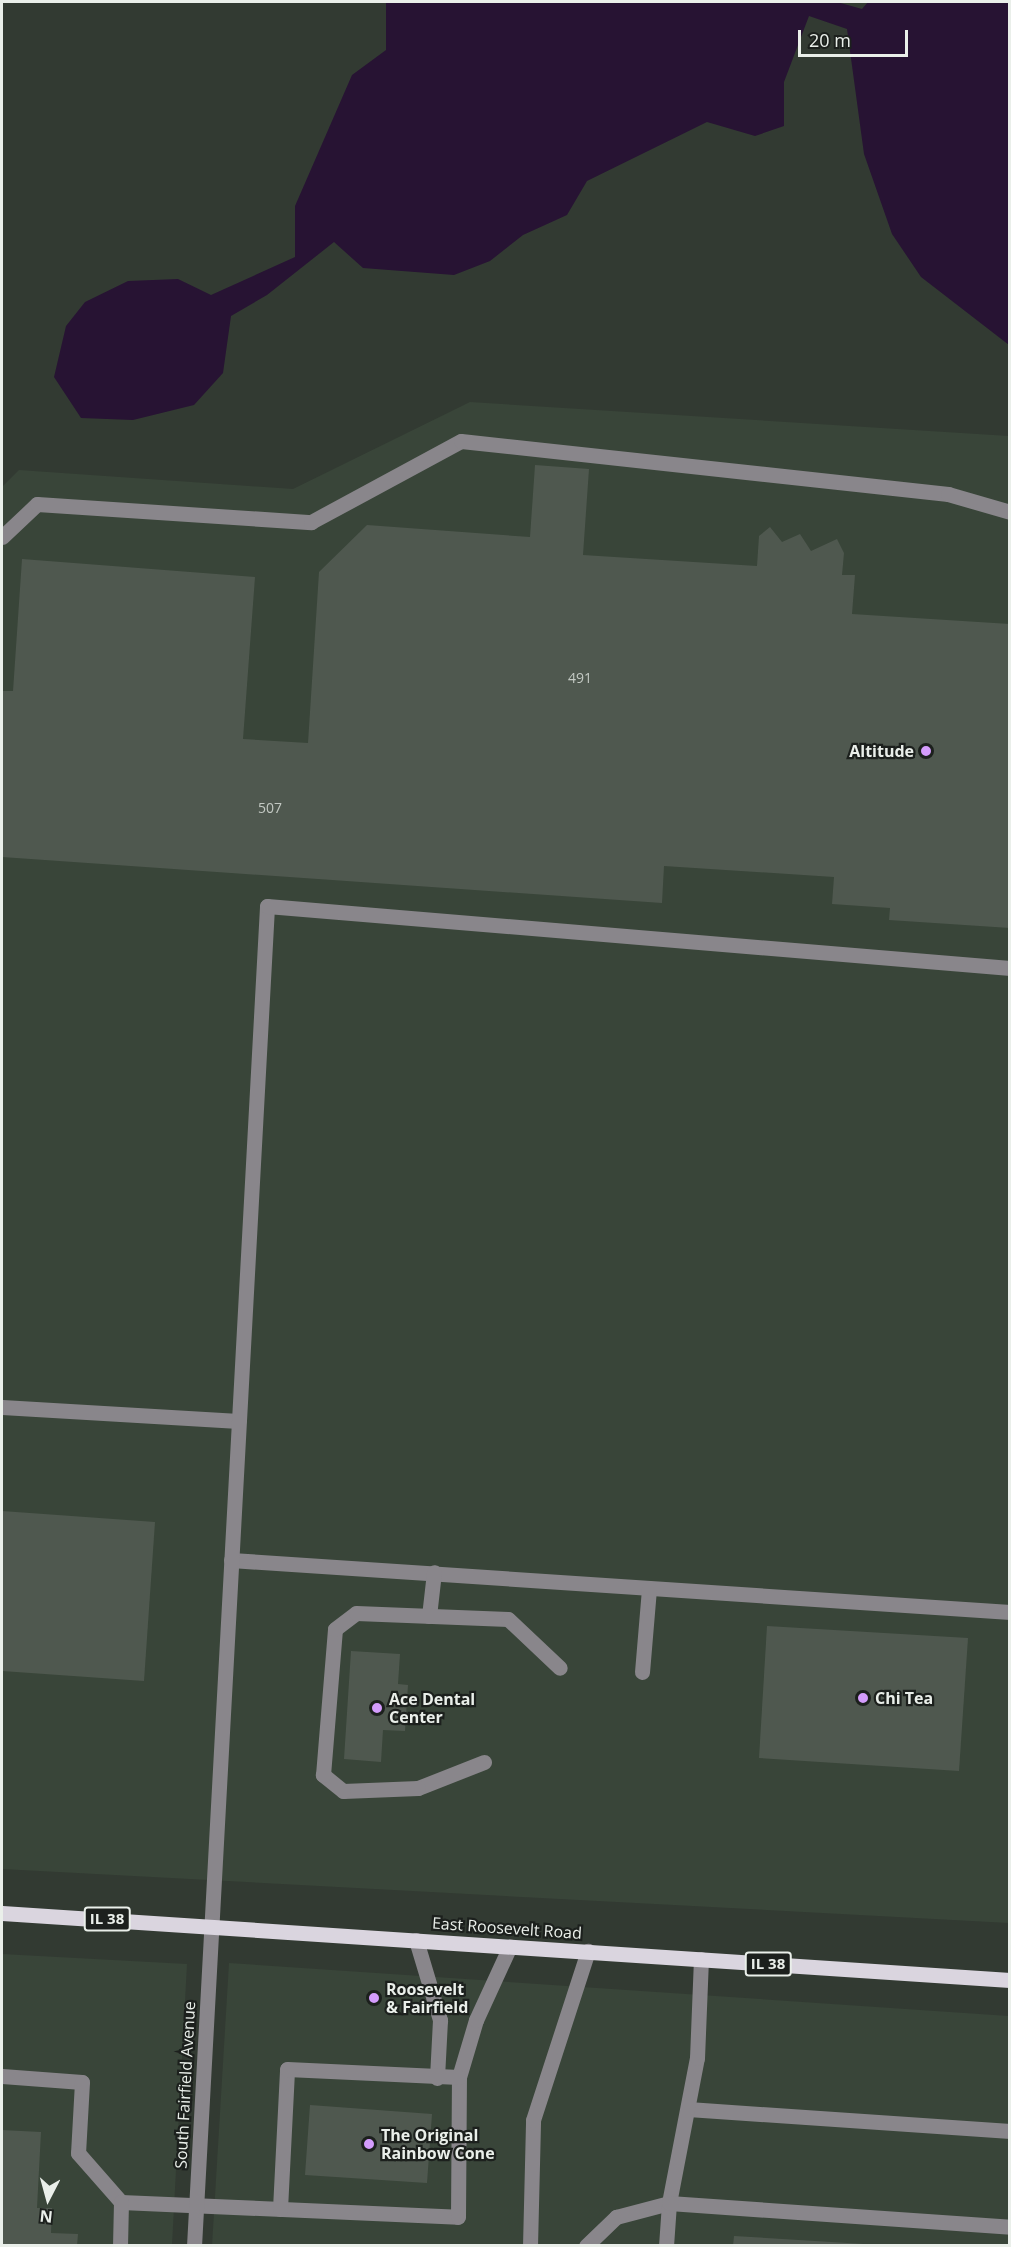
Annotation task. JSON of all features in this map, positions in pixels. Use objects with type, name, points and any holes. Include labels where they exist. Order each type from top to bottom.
[{"type":"main road","name":"East Roosevelt Road","points":[[2,1913],[1010,1980]]},
{"type":"street","points":[[2,537],[37,504],[311,522],[461,441],[948,494],[1010,512]]},
{"type":"street","name":"South Fairfield Avenue","points":[[194,2246],[267,906],[1010,968]]},
{"type":"street","points":[[2,1407],[239,1421]]},
{"type":"street","points":[[231,1560],[1010,1612]]},
{"type":"street","points":[[429,1616],[434,1572]]},
{"type":"street","points":[[642,1672],[649,1588]]},
{"type":"street","points":[[484,1762],[418,1788],[343,1791],[323,1775],[335,1629],[356,1613],[508,1619],[560,1668]]},
{"type":"street","points":[[416,1940],[440,2020],[438,2078]]},
{"type":"street","points":[[121,2202],[458,2217],[459,2077],[476,2020],[510,1946]]},
{"type":"street","points":[[530,2246],[533,2120],[588,1951]]},
{"type":"street","points":[[666,2246],[669,2203],[697,2058],[701,1959]]},
{"type":"street","points":[[280,2210],[286,2070],[438,2078],[459,2077]]},
{"type":"street","points":[[2,2076],[82,2082],[78,2153],[121,2202],[120,2246]]},
{"type":"street","points":[[688,2109],[1010,2131]]},
{"type":"street","points":[[586,2246],[616,2217],[669,2203],[1010,2227]]},
{"type":"shaded area","points":[[386,2],[837,2],[862,9],[868,2],[1009,2],[1009,345],[921,277],[892,234],[864,154],[847,29],[809,16],[784,82],[784,126],[755,136],[707,122],[587,181],[567,215],[523,235],[490,261],[454,275],[363,268],[334,242],[267,295],[231,316],[223,373],[194,405],[133,420],[81,418],[54,377],[66,326],[85,302],[128,281],[178,279],[211,295],[295,257],[295,206],[352,75],[386,50]]},
{"type":"shaded area","points":[[470,402],[1009,436],[1009,1923],[2,1869],[2,487],[19,470],[293,489]]},
{"type":"shaded area","points":[[2,1954],[187,1964],[172,2245],[2,2245]]},
{"type":"shaded area","points":[[229,1963],[1009,2016],[1009,2245],[212,2246]]},
{"type":"building","points":[[535,465],[589,469],[583,555],[757,566],[759,536],[770,527],[782,542],[800,534],[811,551],[837,539],[844,553],[842,575],[855,575],[852,614],[1010,624],[1010,928],[889,920],[890,908],[832,904],[834,877],[664,866],[662,903],[2,857],[2,691],[13,691],[22,559],[255,577],[243,739],[308,743],[319,572],[367,525],[530,537]]},
{"type":"building","points":[[2,1511],[155,1522],[144,1681],[2,1671]]},
{"type":"building","name":"Chi Tea","points":[[767,1626],[968,1638],[959,1771],[759,1758]]},
{"type":"building","name":"Ace Dental Center","points":[[351,1651],[400,1654],[398,1684],[408,1685],[405,1731],[383,1730],[381,1762],[344,1759]]},
{"type":"building","name":"The Original Rainbow Cone","points":[[310,2105],[432,2114],[427,2183],[305,2175]]},
{"type":"building","points":[[2,2130],[41,2132],[37,2208],[52,2208],[51,2233],[78,2234],[77,2246],[2,2246]]},
{"type":"building","points":[[734,2236],[864,2244],[864,2246],[733,2246]]},
{"type":"place","name":"Altitude","points":[[926,751]]},
{"type":"place","name":"Chi Tea","points":[[863,1698]]},
{"type":"place","name":"Ace Dental Center","points":[[377,1708]]},
{"type":"place","name":"Roosevelt & Fairfield","points":[[374,1998]]},
{"type":"place","name":"The Original Rainbow Cone","points":[[369,2144]]}]
